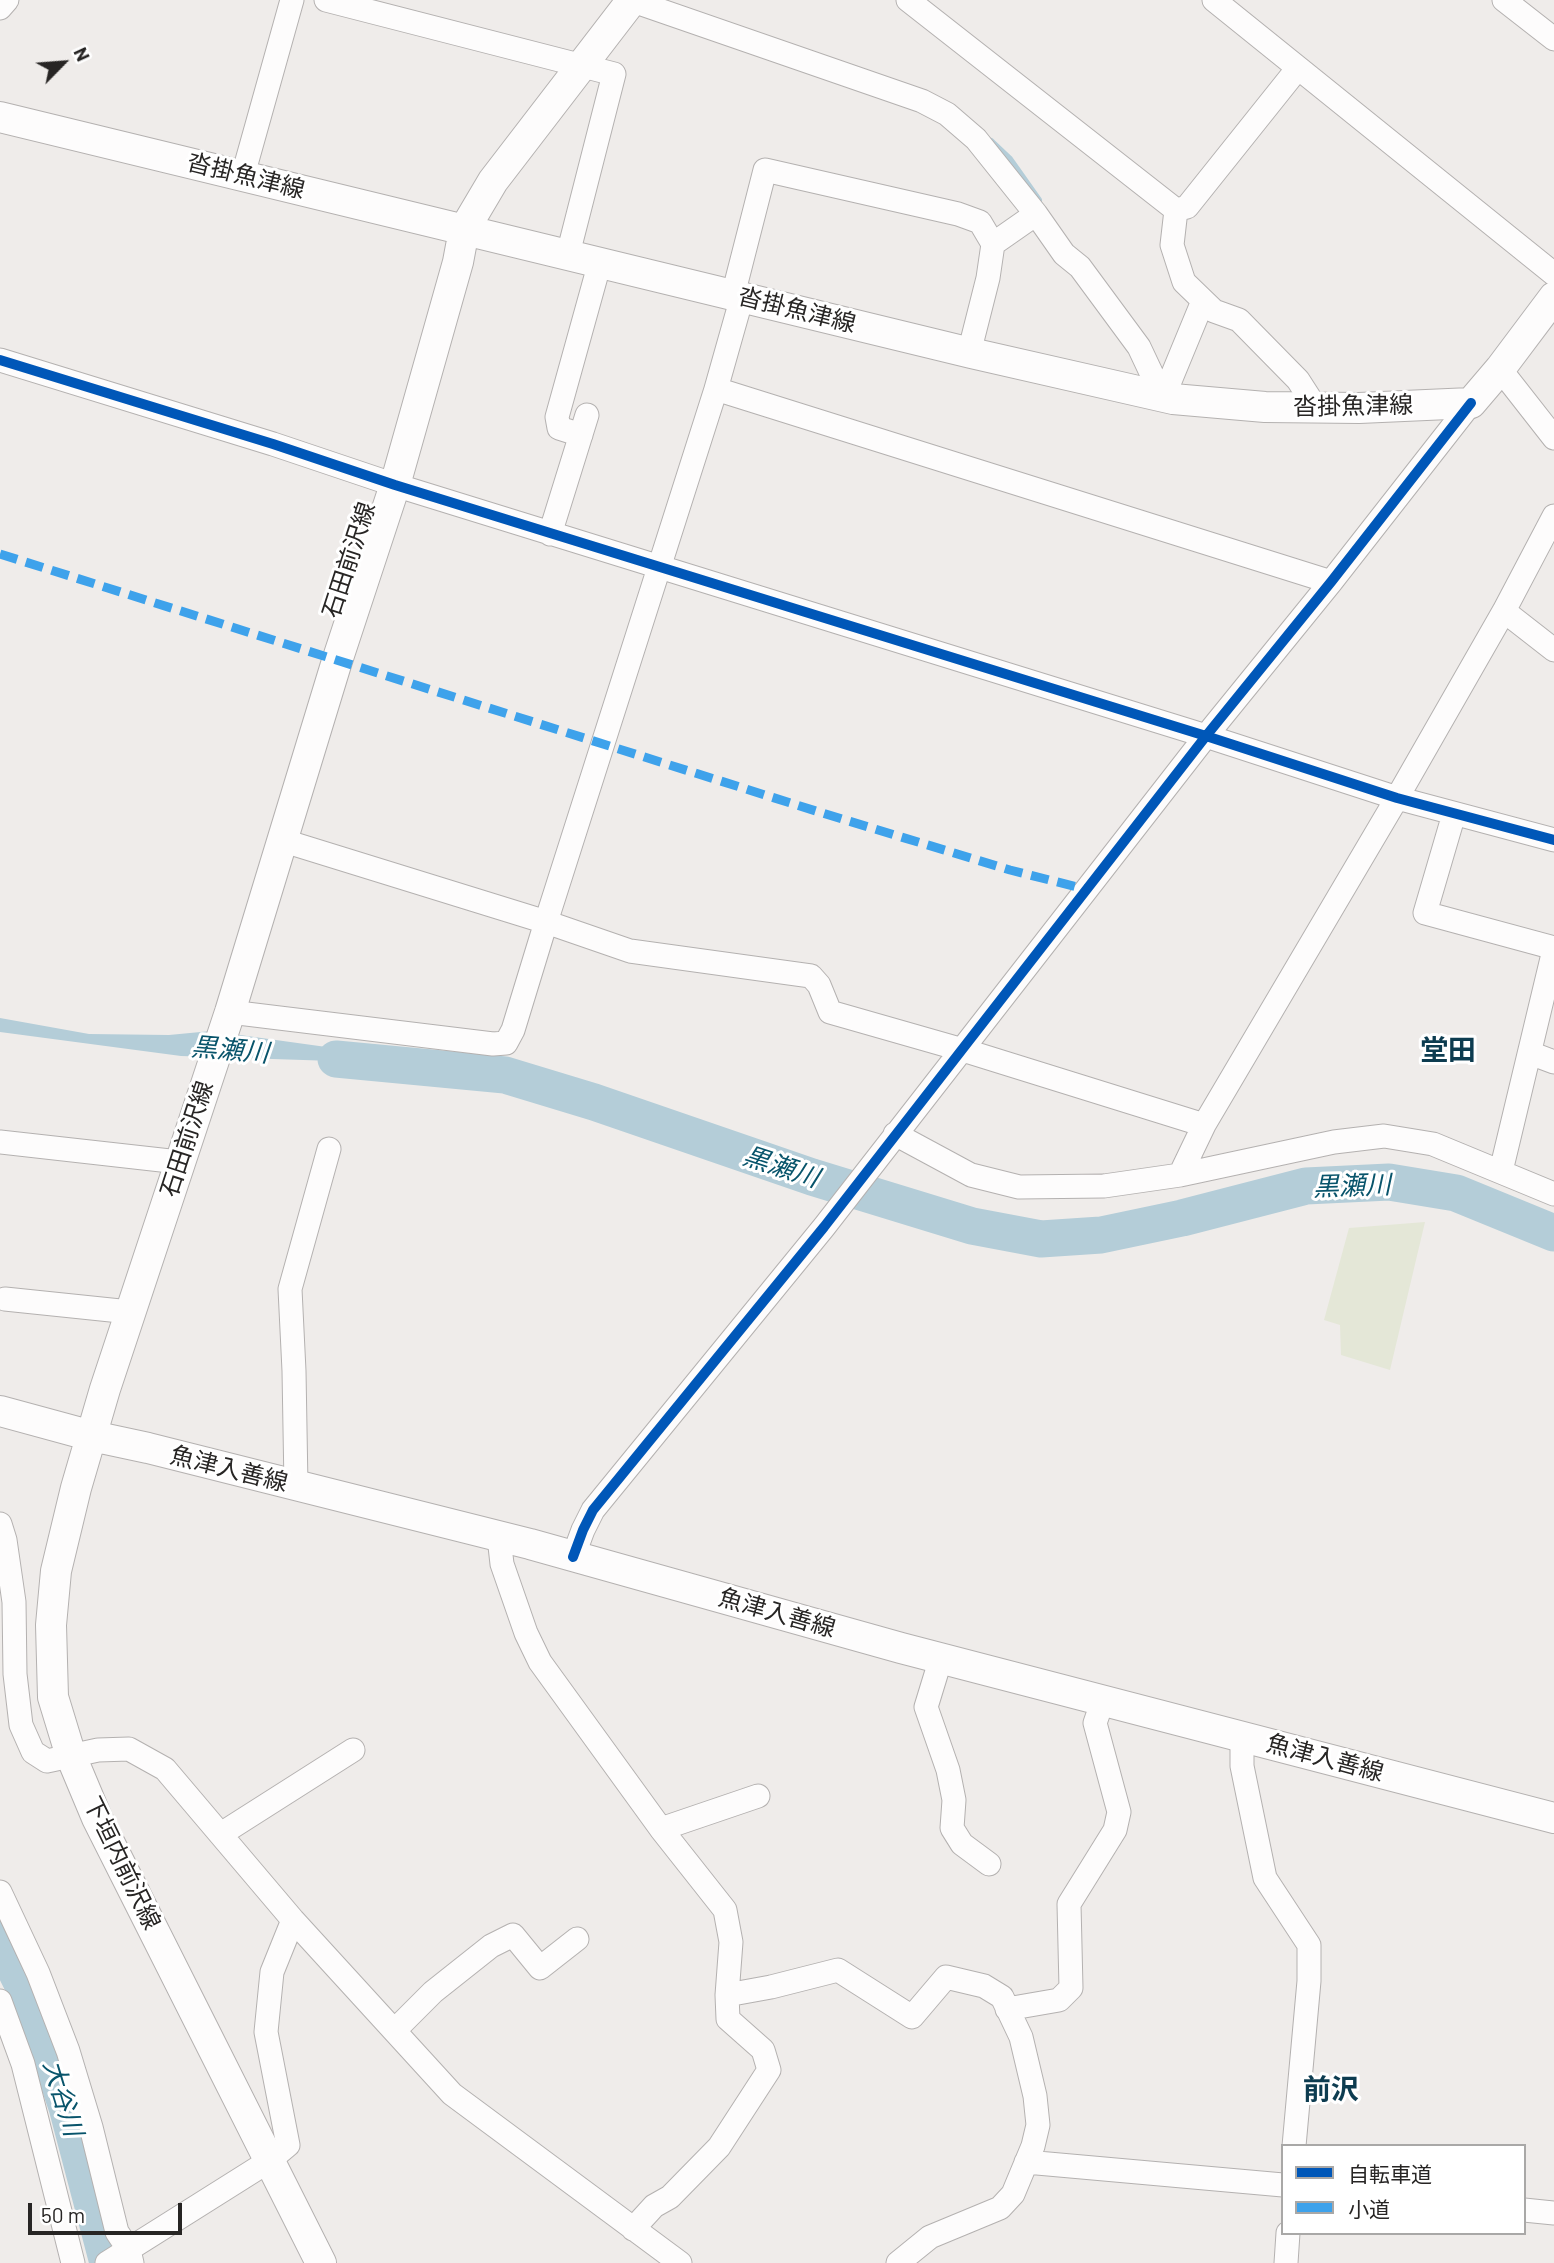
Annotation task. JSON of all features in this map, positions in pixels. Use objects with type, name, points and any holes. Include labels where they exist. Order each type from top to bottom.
[{"type":"main road","name":"石田前沢線","points":[[92,1436],[130,1312],[230,1012],[281,840],[395,485],[458,262],[464,230],[493,181],[631,0]]},
{"type":"main road","name":"沓掛魚津線","points":[[0,117],[1163,398],[1265,407],[1316,408],[1471,403]]},
{"type":"main road","points":[[1471,403],[1554,297]]},
{"type":"main road","name":"魚津入善線","points":[[0,1410],[92,1436],[573,1557],[941,1658],[1554,1818]]},
{"type":"main road","name":"下垣内前沢線","points":[[92,1436],[56,1571],[51,1625],[53,1697],[71,1756],[97,1818],[321,2263]]},
{"type":"street","points":[[0,8],[7,0]]},
{"type":"street","points":[[243,175],[292,0]]},
{"type":"street","points":[[326,0],[614,74],[568,254]]},
{"type":"street","points":[[631,0],[922,101],[947,114],[976,139],[1064,254],[1080,267],[1139,347],[1163,398]]},
{"type":"street","points":[[908,0],[1176,210]]},
{"type":"street","points":[[1214,0],[1554,274]]},
{"type":"street","points":[[1504,0],[1554,39]]},
{"type":"street","points":[[1176,210],[1187,207],[1298,68]]},
{"type":"street","points":[[230,1012],[493,1044],[506,1043],[513,1030],[716,389],[765,170],[958,214],[980,222],[993,244],[988,278],[969,353]]},
{"type":"street","points":[[1176,210],[1172,245],[1184,282],[1214,311],[1239,320],[1298,380],[1316,408]]},
{"type":"street","points":[[993,244],[1036,214]]},
{"type":"street","points":[[550,534],[584,425],[559,428],[557,417],[600,262]]},
{"type":"street","points":[[1163,398],[1203,301]]},
{"type":"street","points":[[0,360],[1397,798],[1552,836]]},
{"type":"street","points":[[1500,369],[1554,438]]},
{"type":"street","points":[[716,389],[1331,582]]},
{"type":"street","points":[[573,1557],[593,1510],[824,1227],[1206,736],[1471,403]]},
{"type":"street","points":[[1180,1175],[1204,1125],[1397,798],[1504,611],[1554,516]]},
{"type":"street","points":[[1504,611],[1554,650]]},
{"type":"street","points":[[1454,814],[1425,913],[1554,949],[1501,1171]]},
{"type":"street","points":[[281,840],[546,922],[630,951],[811,976],[820,985],[830,1012],[1204,1125]]},
{"type":"street","points":[[1530,1053],[1554,1062]]},
{"type":"street","points":[[895,1134],[971,1175],[1019,1187],[1104,1186],[1180,1175],[1334,1142],[1384,1136],[1433,1144],[1554,1194]]},
{"type":"street","points":[[0,1142],[179,1162]]},
{"type":"street","points":[[296,1486],[295,1371],[290,1289],[328,1149]]},
{"type":"street","points":[[5,1300],[130,1312]]},
{"type":"street","points":[[0,1524],[14,1602],[21,1726],[33,1752],[47,1761],[98,1750],[129,1749],[165,1769],[293,1920],[452,2094],[680,2263]]},
{"type":"street","points":[[499,1538],[502,1564],[526,1633],[540,1662],[661,1829],[725,1910],[731,1942],[727,2019],[763,2050],[769,2070],[719,2147],[670,2197],[654,2206],[633,2229]]},
{"type":"street","points":[[941,1658],[926,1707],[948,1770],[954,1800],[952,1828],[962,1844],[989,1864]]},
{"type":"street","points":[[1007,2009],[1059,2000],[1071,1988],[1069,1904],[1115,1830],[1119,1812],[1096,1723],[1103,1700]]},
{"type":"street","points":[[1242,1735],[1242,1766],[1265,1878],[1309,1945],[1309,1981],[1294,2144]]},
{"type":"street","points":[[220,1834],[353,1750]]},
{"type":"street","points":[[661,1829],[758,1796]]},
{"type":"street","points":[[0,1892],[38,1972],[68,2051],[91,2127],[121,2258],[269,2161],[288,2145],[266,2032],[272,1972],[293,1920]]},
{"type":"street","points":[[395,2031],[433,1992],[491,1947],[513,1935],[540,1969],[578,1939]]},
{"type":"street","points":[[727,1995],[838,1970],[912,2017],[946,1977],[984,1986],[1002,1997],[1020,2038],[1035,2096],[1038,2125],[1033,2146],[1013,2194],[1000,2208],[930,2237],[898,2263]]},
{"type":"street","points":[[0,2001],[23,2064],[74,2263]]},
{"type":"street","points":[[1026,2162],[1281,2185]]},
{"type":"street","points":[[1526,2210],[1554,2213]]},
{"type":"street","points":[[1286,2263],[1288,2235]]},
{"type":"green space","points":[[1425,1222],[1390,1370],[1341,1355],[1340,1325],[1324,1320],[1349,1228]]},
{"type":"water","points":[[0,1018],[89,1034],[169,1035],[211,1031],[456,1065],[181,1056],[0,1032]]},
{"type":"waterway","points":[[991,141],[1010,159],[1039,200]]},
{"type":"waterway","name":"黒瀬川","points":[[336,1059],[505,1075],[594,1102],[812,1177],[972,1226],[1041,1239],[1101,1235],[1182,1218],[1306,1186],[1389,1182],[1456,1193],[1554,1233]]},
{"type":"waterway","name":"大谷川","points":[[0,1939],[32,2003],[67,2107],[108,2263]]},
{"type":"marked path","points":[[0,554],[819,812],[1010,870],[1089,890]]},
{"type":"cycle path","points":[[0,360],[1397,798],[1554,840]]},
{"type":"cycle path","points":[[573,1557],[593,1510],[824,1227],[1206,736],[1471,403]]},
{"type":"district","name":"堂田","points":[[1448,1051]]},
{"type":"district","name":"前沢","points":[[1331,2090]]}]
